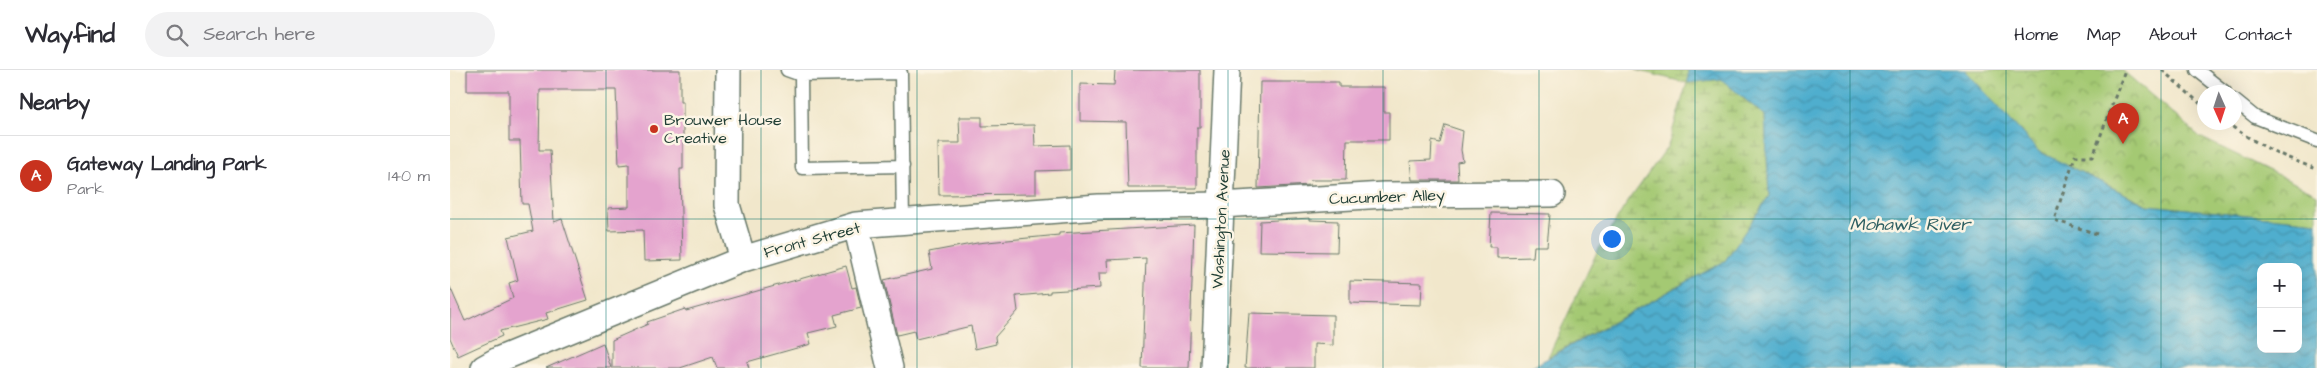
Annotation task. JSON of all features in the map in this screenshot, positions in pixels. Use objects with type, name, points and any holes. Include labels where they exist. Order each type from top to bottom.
[{"type":"street","points":[[728,70],[727,205],[743,259]]},
{"type":"street","name":"Washington Avenue","points":[[1214,368],[1227,70]]},
{"type":"street","name":"Cucumber Alley","points":[[1221,205],[1384,196],[1552,194]]},
{"type":"street","name":"Front Street","points":[[484,368],[500,359],[743,259],[856,225],[1099,207],[1221,205]]},
{"type":"street","points":[[856,225],[890,368]]},
{"type":"lane","points":[[787,70],[801,75],[901,73],[903,223]]},
{"type":"lane","points":[[2197,70],[2216,85]]},
{"type":"lane","points":[[801,75],[802,168],[903,166]]},
{"type":"lane","points":[[2242,106],[2255,117],[2317,141]]},
{"type":"path","points":[[2097,234],[2054,220],[2075,156],[2093,156],[2125,70]]},
{"type":"path","points":[[2162,70],[2197,101]]},
{"type":"path","points":[[2237,130],[2295,161],[2317,169]]},
{"type":"green space","points":[[1636,70],[1688,70],[1688,83],[1721,79],[1765,116],[1769,196],[1725,261],[1548,357],[1597,252],[1623,209],[1668,146],[1687,83]]},
{"type":"green space","points":[[1965,70],[2122,70],[2200,137],[2317,194],[2317,222],[2148,205],[2038,151]]},
{"type":"water","name":"Mohawk River","points":[[1688,70],[1965,70],[2038,151],[2147,205],[2317,222],[2317,368],[1530,368],[1725,261],[1769,196],[1765,116],[1721,79],[1688,83]]},
{"type":"building","points":[[467,70],[680,70],[680,102],[683,102],[683,169],[680,169],[682,260],[644,261],[643,230],[609,231],[608,208],[629,207],[629,164],[619,165],[616,90],[540,90],[539,150],[550,150],[554,222],[562,219],[588,300],[546,313],[548,319],[500,331],[502,336],[458,356],[450,338],[450,287],[465,321],[513,298],[509,283],[518,280],[508,237],[533,231],[528,204],[522,204],[520,141],[509,141],[509,91],[467,91]]},
{"type":"building","points":[[1115,70],[1200,70],[1200,127],[1197,127],[1197,188],[1128,188],[1126,122],[1080,121],[1080,84],[1114,85]]},
{"type":"building","points":[[1260,82],[1339,82],[1339,87],[1384,87],[1384,112],[1389,112],[1389,140],[1347,140],[1346,180],[1311,180],[1310,185],[1258,188]]},
{"type":"building","points":[[959,117],[982,117],[982,126],[1034,125],[1035,146],[1070,145],[1070,170],[1036,171],[1036,194],[939,195],[938,143],[960,143]]},
{"type":"building","points":[[1445,125],[1463,131],[1461,150],[1463,161],[1457,162],[1458,180],[1412,180],[1410,161],[1431,160],[1432,141],[1440,143]]},
{"type":"building","points":[[1491,213],[1550,214],[1547,246],[1534,246],[1533,257],[1497,258],[1497,247],[1489,247]]},
{"type":"building","points":[[1310,218],[1310,220],[1338,221],[1337,252],[1259,251],[1260,221]]},
{"type":"building","points":[[1194,225],[1189,368],[1142,368],[1146,258],[1107,260],[1108,273],[1099,273],[1100,288],[1050,291],[1050,293],[1016,296],[1018,311],[995,337],[996,344],[975,349],[971,326],[916,339],[914,331],[897,335],[884,280],[932,269],[929,252],[977,243],[1059,235],[1059,233]]},
{"type":"building","points":[[846,266],[852,288],[856,287],[861,308],[834,315],[837,326],[808,333],[811,344],[747,362],[749,368],[717,368],[713,357],[680,368],[612,368],[612,340],[648,324],[647,322],[685,309],[686,311]]},
{"type":"building","points":[[1350,281],[1422,283],[1421,305],[1350,303]]},
{"type":"building","points":[[1249,313],[1333,315],[1333,345],[1314,344],[1314,368],[1245,368]]},
{"type":"building","points":[[603,343],[611,368],[546,368]]},
{"type":"place","name":"Brouwer House Creative","points":[[654,129]]},
{"type":"place","name":"Gateway Landing Park","points":[[2123,144]]}]
